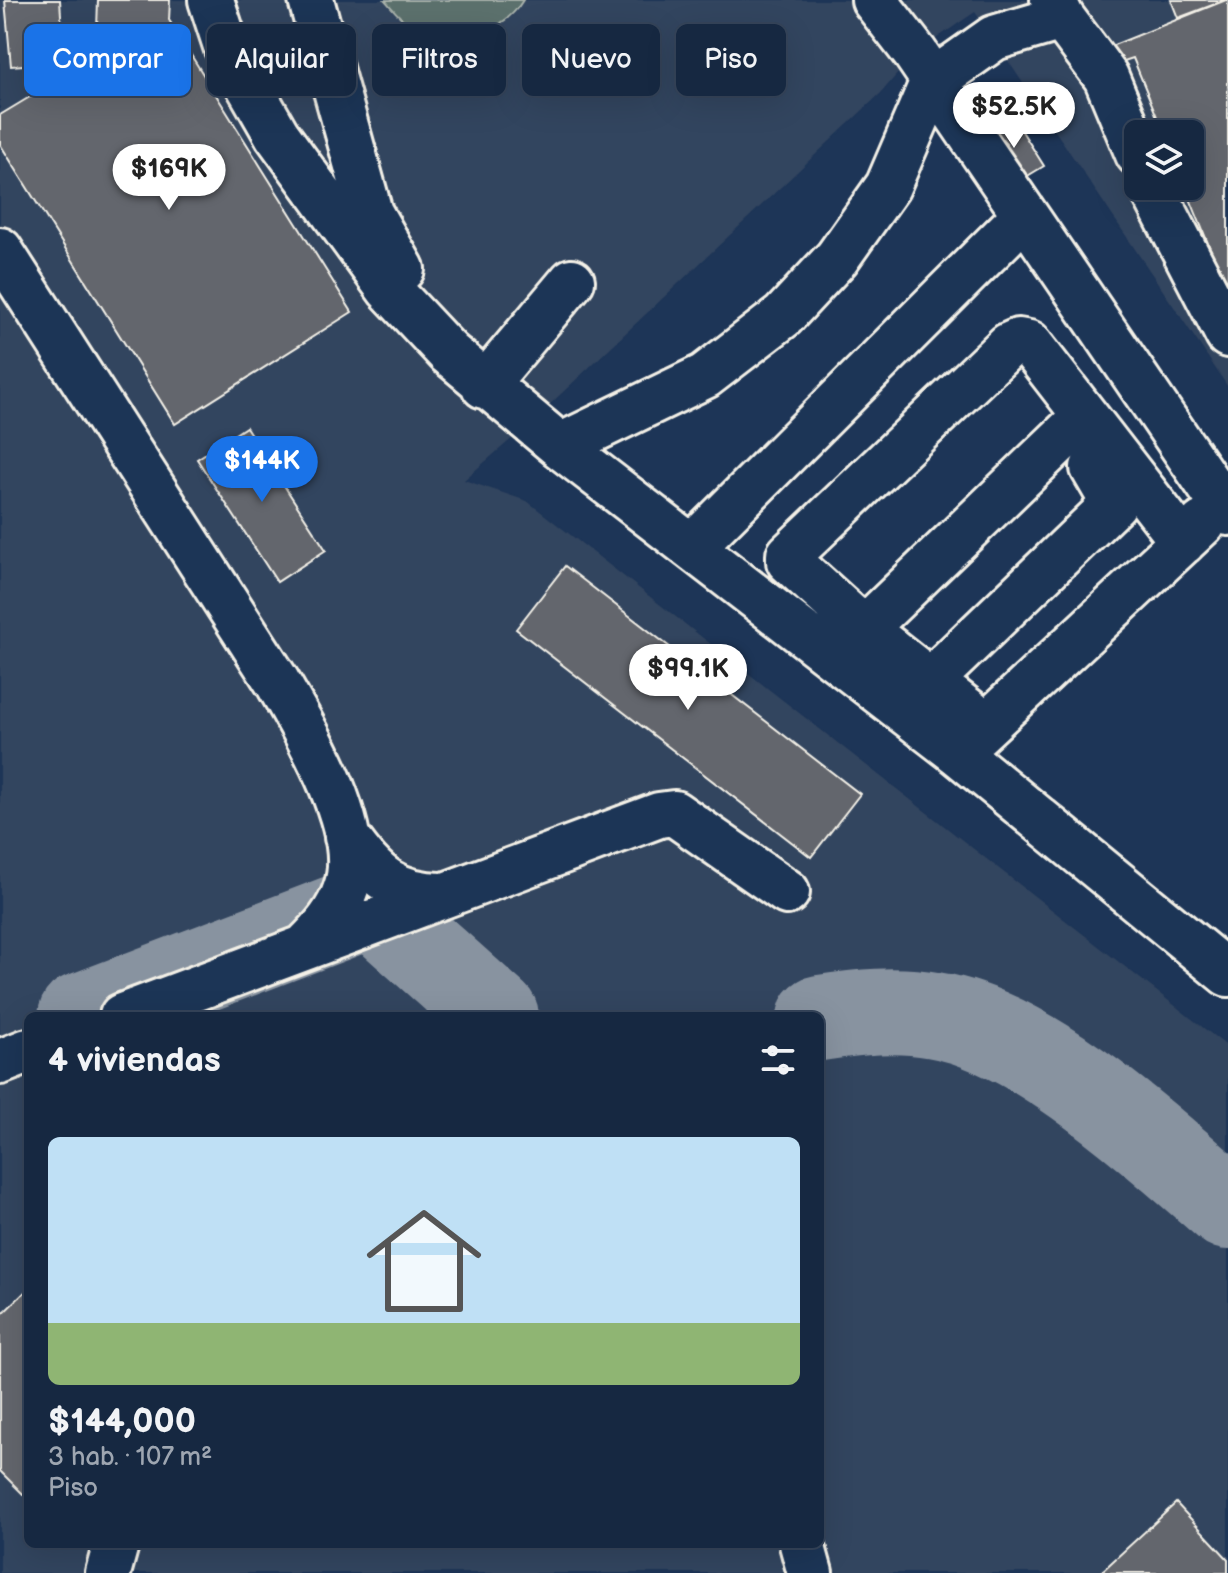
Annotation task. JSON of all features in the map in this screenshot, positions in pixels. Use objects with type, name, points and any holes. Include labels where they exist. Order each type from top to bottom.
[{"type":"lane","points":[[211,0],[226,46],[277,135],[389,289],[449,353],[484,386],[692,547],[972,738],[1228,974]]},
{"type":"lane","points":[[243,0],[243,12],[271,79],[389,289]]},
{"type":"lane","points":[[311,0],[370,213],[449,353]]},
{"type":"lane","points":[[874,0],[933,81],[1225,509],[1183,542],[972,738]]},
{"type":"lane","points":[[560,446],[705,376],[783,316],[837,258],[888,186],[933,81],[994,38],[1057,9],[1106,77],[1124,120]]},
{"type":"lane","points":[[1158,200],[1228,335]]},
{"type":"lane","points":[[692,547],[1024,216]]},
{"type":"lane","points":[[0,250],[278,683],[304,728],[347,837],[363,860],[397,887],[418,895],[445,895]]},
{"type":"lane","points":[[484,386],[572,281]]},
{"type":"lane","points":[[972,738],[931,680],[864,629],[793,567],[789,555],[1009,345],[1018,341],[1029,343],[1183,542]]},
{"type":"lane","points":[[864,629],[1097,431]]},
{"type":"lane","points":[[931,680],[1114,504],[1093,468],[1097,431]]},
{"type":"lane","points":[[133,1012],[659,815],[674,813],[787,892]]},
{"type":"lane","points":[[305,947],[329,922],[348,886],[350,863],[347,837]]},
{"type":"lane","points":[[0,1062],[24,1053]]},
{"type":"lane","points":[[108,1573],[115,1548]]},
{"type":"lane","points":[[803,1548],[810,1573]]},
{"type":"shaded area","points":[[0,0],[1228,0],[1228,387],[975,12],[915,53],[881,93],[530,423],[464,480],[527,501],[1228,1047],[1228,1573],[0,1573]]},
{"type":"green space","points":[[385,0],[523,0],[513,13],[498,24],[409,24]]},
{"type":"building","points":[[5,0],[60,0],[62,24],[24,24],[24,65],[11,66]]},
{"type":"building","points":[[98,0],[170,0],[172,24],[97,24]]},
{"type":"building","points":[[1171,0],[1226,0],[1178,18]]},
{"type":"building","points":[[1228,0],[1228,293],[1191,200],[1204,200],[1204,120],[1158,120],[1133,58],[1118,63],[1111,46]]},
{"type":"building","points":[[191,55],[207,81],[207,96],[217,96],[352,312],[175,424],[0,144],[0,115],[31,96],[191,96]]},
{"type":"building","points":[[1013,117],[1044,166],[1016,183],[985,134]]},
{"type":"building","points":[[246,427],[326,550],[277,582],[197,459]]},
{"type":"building","points":[[565,566],[860,794],[811,857],[516,629]]},
{"type":"building","points":[[24,1293],[24,1495],[0,1471],[0,1316]]},
{"type":"building","points":[[1176,1503],[1228,1559],[1228,1573],[1100,1573]]},
{"type":"taxiway","points":[[91,1012],[360,909],[380,914],[390,921],[492,1012]]},
{"type":"taxiway","points":[[824,1017],[878,1012],[935,1015],[973,1025],[1012,1043],[1090,1093],[1228,1207]]}]
